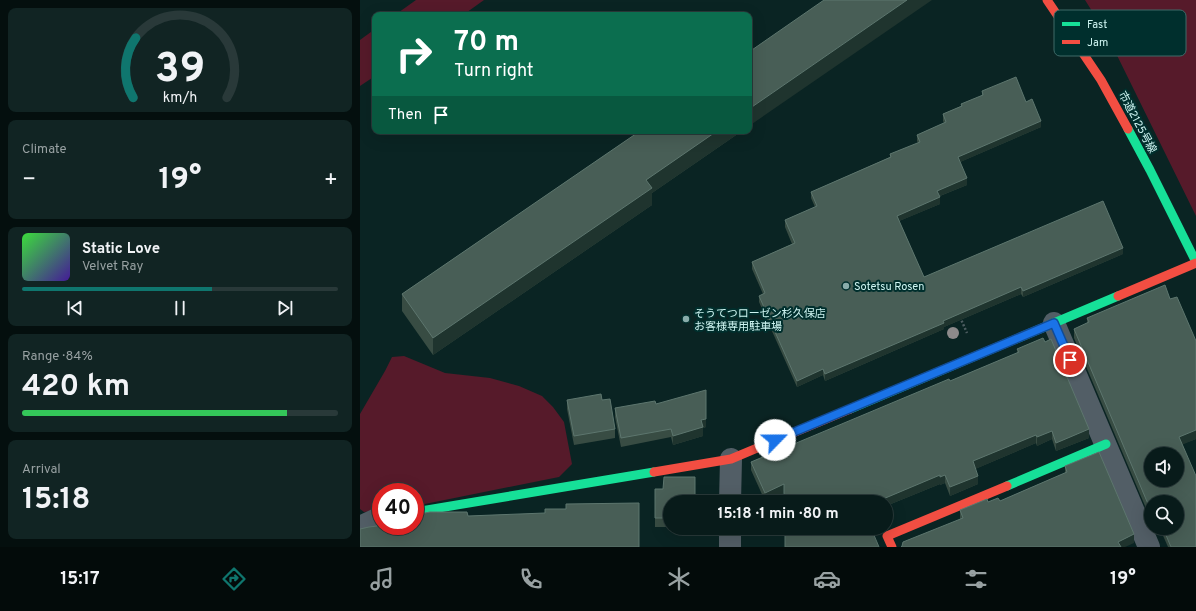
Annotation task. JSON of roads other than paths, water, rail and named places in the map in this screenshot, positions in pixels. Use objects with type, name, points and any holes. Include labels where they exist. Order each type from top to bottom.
[{"type":"street","name":"市道2125号線","points":[[1047,0],[1054,10]]},
{"type":"street","name":"市道2125号線","points":[[1085,56],[1101,80],[1150,170],[1196,263]]},
{"type":"street","points":[[424,510],[731,459],[1196,263]]},
{"type":"street","points":[[1054,323],[1149,547]]},
{"type":"street","points":[[892,547],[887,536],[1106,444]]},
{"type":"street","points":[[730,495],[731,459]]},
{"type":"street","points":[[360,527],[372,521]]},
{"type":"street","points":[[730,535],[730,547]]},
{"type":"place","name":"Sotetsu Rosen","points":[[846,286]]},
{"type":"place","name":"そうてつローゼン杉久保店 お客様専用駐車場","points":[[686,319]]}]
